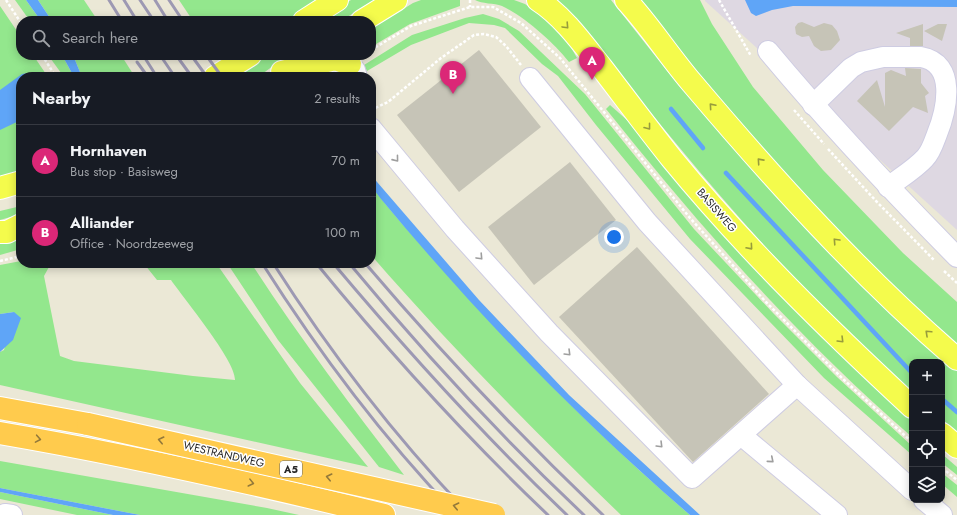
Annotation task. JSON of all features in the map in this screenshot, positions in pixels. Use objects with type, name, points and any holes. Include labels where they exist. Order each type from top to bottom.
[{"type":"highway","name":"WESTRANDWEG","points":[[0,408],[139,435],[494,515]]},
{"type":"highway","name":"WESTRANDWEG","points":[[0,432],[214,474],[384,515]]},
{"type":"main road","points":[[312,16],[337,0]]},
{"type":"main road","points":[[370,16],[396,0]]},
{"type":"main road","name":"BASISWEG","points":[[538,0],[549,7],[581,41],[673,159],[763,262],[909,404]]},
{"type":"main road","points":[[626,0],[645,22],[690,81],[782,185],[901,308],[957,359]]},
{"type":"main road","points":[[223,72],[242,60]]},
{"type":"main road","points":[[281,72],[300,60]]},
{"type":"main road","points":[[286,72],[331,60]]},
{"type":"main road","points":[[340,60],[346,61],[353,70]]},
{"type":"main road","points":[[0,188],[16,183]]},
{"type":"main road","points":[[0,232],[7,232],[16,228]]},
{"type":"main road","points":[[945,437],[957,447]]},
{"type":"street","points":[[768,51],[813,105],[888,187],[957,257]]},
{"type":"street","points":[[813,105],[851,68],[872,59],[883,57],[921,57],[928,58],[939,65],[946,76],[948,93],[945,113],[936,138],[924,159],[888,187]]},
{"type":"street","points":[[530,78],[647,222],[797,385],[909,487]]},
{"type":"street","points":[[376,134],[455,229],[544,327],[692,478],[797,385]]},
{"type":"street","points":[[741,435],[837,515]]},
{"type":"street","points":[[928,503],[942,515]]},
{"type":"path","points":[[6,0],[16,16]]},
{"type":"path","points":[[470,0],[470,7]]},
{"type":"path","points":[[376,47],[411,26],[470,7],[493,8],[521,23],[560,58],[690,218],[766,302],[843,378],[909,439]]},
{"type":"path","points":[[376,108],[388,102],[441,58],[474,35],[484,34],[496,37],[506,46],[530,78]]},
{"type":"path","points":[[45,60],[53,72]]},
{"type":"path","points":[[588,92],[594,88]]},
{"type":"path","points":[[0,261],[16,257]]},
{"type":"path","points":[[945,470],[957,480]]},
{"type":"shaded area","points":[[957,0],[957,230],[705,1]]},
{"type":"green space","points":[[15,0],[26,0],[37,16],[26,16]]},
{"type":"green space","points":[[38,0],[84,0],[95,16],[49,16]]},
{"type":"green space","points":[[179,0],[320,0],[294,16],[190,16]]},
{"type":"green space","points":[[351,0],[374,0],[349,16],[326,16]]},
{"type":"green space","points":[[421,0],[460,0],[460,6],[410,24],[376,44],[376,26],[413,3]]},
{"type":"green space","points":[[475,0],[514,0],[525,4],[562,31],[577,58],[569,62],[555,46],[538,31],[511,11],[499,5]]},
{"type":"green space","points":[[555,0],[611,0],[679,86],[922,340],[944,359],[909,359],[909,390],[820,305],[734,212],[671,138],[572,16]]},
{"type":"green space","points":[[641,0],[700,0],[712,24],[753,87],[823,170],[903,253],[957,302],[957,346],[872,266],[831,224],[752,137]]},
{"type":"green space","points":[[0,6],[16,30],[16,60],[36,60],[45,72],[16,72],[16,173],[0,177]]},
{"type":"green space","points":[[483,14],[499,19],[519,31],[585,94],[694,229],[774,314],[837,377],[909,443],[909,452],[824,378],[690,239],[596,125],[558,76],[542,64],[505,28],[494,25],[469,23],[411,45],[367,71],[364,65],[372,60],[376,60],[376,58],[412,35],[465,18]]},
{"type":"green space","points":[[52,60],[65,60],[71,72],[60,72]]},
{"type":"green space","points":[[75,60],[124,60],[132,72],[80,72]]},
{"type":"green space","points":[[257,60],[281,60],[265,72],[238,72]]},
{"type":"green space","points":[[610,105],[636,128],[908,416],[909,434],[870,400],[790,321],[677,196],[606,109]]},
{"type":"green space","points":[[376,192],[477,308],[565,400],[690,515],[621,515],[493,388],[376,261]]},
{"type":"green space","points":[[16,207],[16,215],[0,220],[0,211]]},
{"type":"green space","points":[[16,234],[16,250],[0,255],[0,239]]},
{"type":"green space","points":[[16,262],[16,268],[48,268],[44,276],[60,356],[74,361],[235,380],[233,371],[219,345],[171,280],[157,280],[147,268],[220,268],[300,383],[368,467],[0,385],[0,352],[4,350],[14,312],[0,314],[0,265]]},
{"type":"green space","points":[[230,268],[254,268],[326,371],[404,475],[379,467],[278,340]]},
{"type":"green space","points":[[945,360],[957,370],[957,432],[945,422]]},
{"type":"green space","points":[[945,457],[957,467],[957,475],[945,465]]},
{"type":"green space","points":[[0,461],[267,508],[299,515],[140,515],[0,488]]},
{"type":"green space","points":[[945,475],[957,485],[957,497],[945,487]]},
{"type":"green space","points":[[0,492],[113,515],[77,515],[0,499]]},
{"type":"water","points":[[26,0],[38,0],[49,16],[37,16]]},
{"type":"water","points":[[745,0],[957,0],[957,7],[793,6],[772,10],[756,16],[751,13]]},
{"type":"water","points":[[65,60],[75,60],[80,72],[71,72]]},
{"type":"water","points":[[16,78],[16,122],[0,130],[0,90]]},
{"type":"water","points":[[376,181],[479,300],[569,395],[700,515],[690,515],[568,403],[453,283],[376,192]]},
{"type":"water","points":[[14,312],[21,318],[13,340],[0,352],[0,314]]},
{"type":"water","points":[[0,488],[140,515],[113,515],[0,492]]},
{"type":"building","points":[[802,22],[814,27],[824,23],[832,25],[837,31],[840,40],[831,50],[821,51],[814,46],[809,36],[802,37],[796,34],[795,27],[798,23]]},
{"type":"building","points":[[923,24],[923,46],[910,46],[910,38],[896,33]]},
{"type":"building","points":[[938,24],[947,24],[942,41],[924,31]]},
{"type":"building","points":[[479,50],[541,127],[459,192],[397,115]]},
{"type":"building","points":[[905,68],[921,69],[921,83],[929,93],[925,96],[928,113],[913,107],[889,131],[857,101],[877,80],[885,107],[885,73],[891,70],[906,76]]},
{"type":"building","points":[[570,162],[616,220],[534,285],[488,227]]},
{"type":"building","points":[[637,247],[769,394],[693,462],[559,317]]},
{"type":"waterway","points":[[671,109],[703,148]]},
{"type":"waterway","points":[[726,173],[909,370]]},
{"type":"waterway","points":[[945,402],[957,412]]},
{"type":"railway","points":[[109,0],[119,16]]},
{"type":"railway","points":[[124,0],[134,16]]},
{"type":"railway","points":[[140,0],[151,16]]},
{"type":"railway","points":[[155,0],[165,16]]},
{"type":"railway","points":[[169,0],[180,16]]},
{"type":"railway","points":[[146,60],[154,72]]},
{"type":"railway","points":[[163,60],[172,72]]},
{"type":"railway","points":[[180,60],[188,72]]},
{"type":"railway","points":[[195,60],[203,72]]},
{"type":"railway","points":[[210,60],[218,72]]},
{"type":"railway","points":[[137,62],[144,72]]},
{"type":"railway","points":[[265,268],[306,330],[353,394],[403,456],[457,515]]},
{"type":"railway","points":[[276,268],[341,362],[390,425],[470,515]]},
{"type":"railway","points":[[320,268],[399,361],[457,424],[548,515]]},
{"type":"railway","points":[[337,268],[389,328],[476,424],[567,515]]},
{"type":"railway","points":[[353,268],[433,361],[522,455],[584,515]]},
{"type":"railway","points":[[369,268],[481,392],[603,515]]},
{"type":"place","name":"Hornhaven","points":[[592,80]]},
{"type":"place","name":"Alliander","points":[[453,94]]}]
